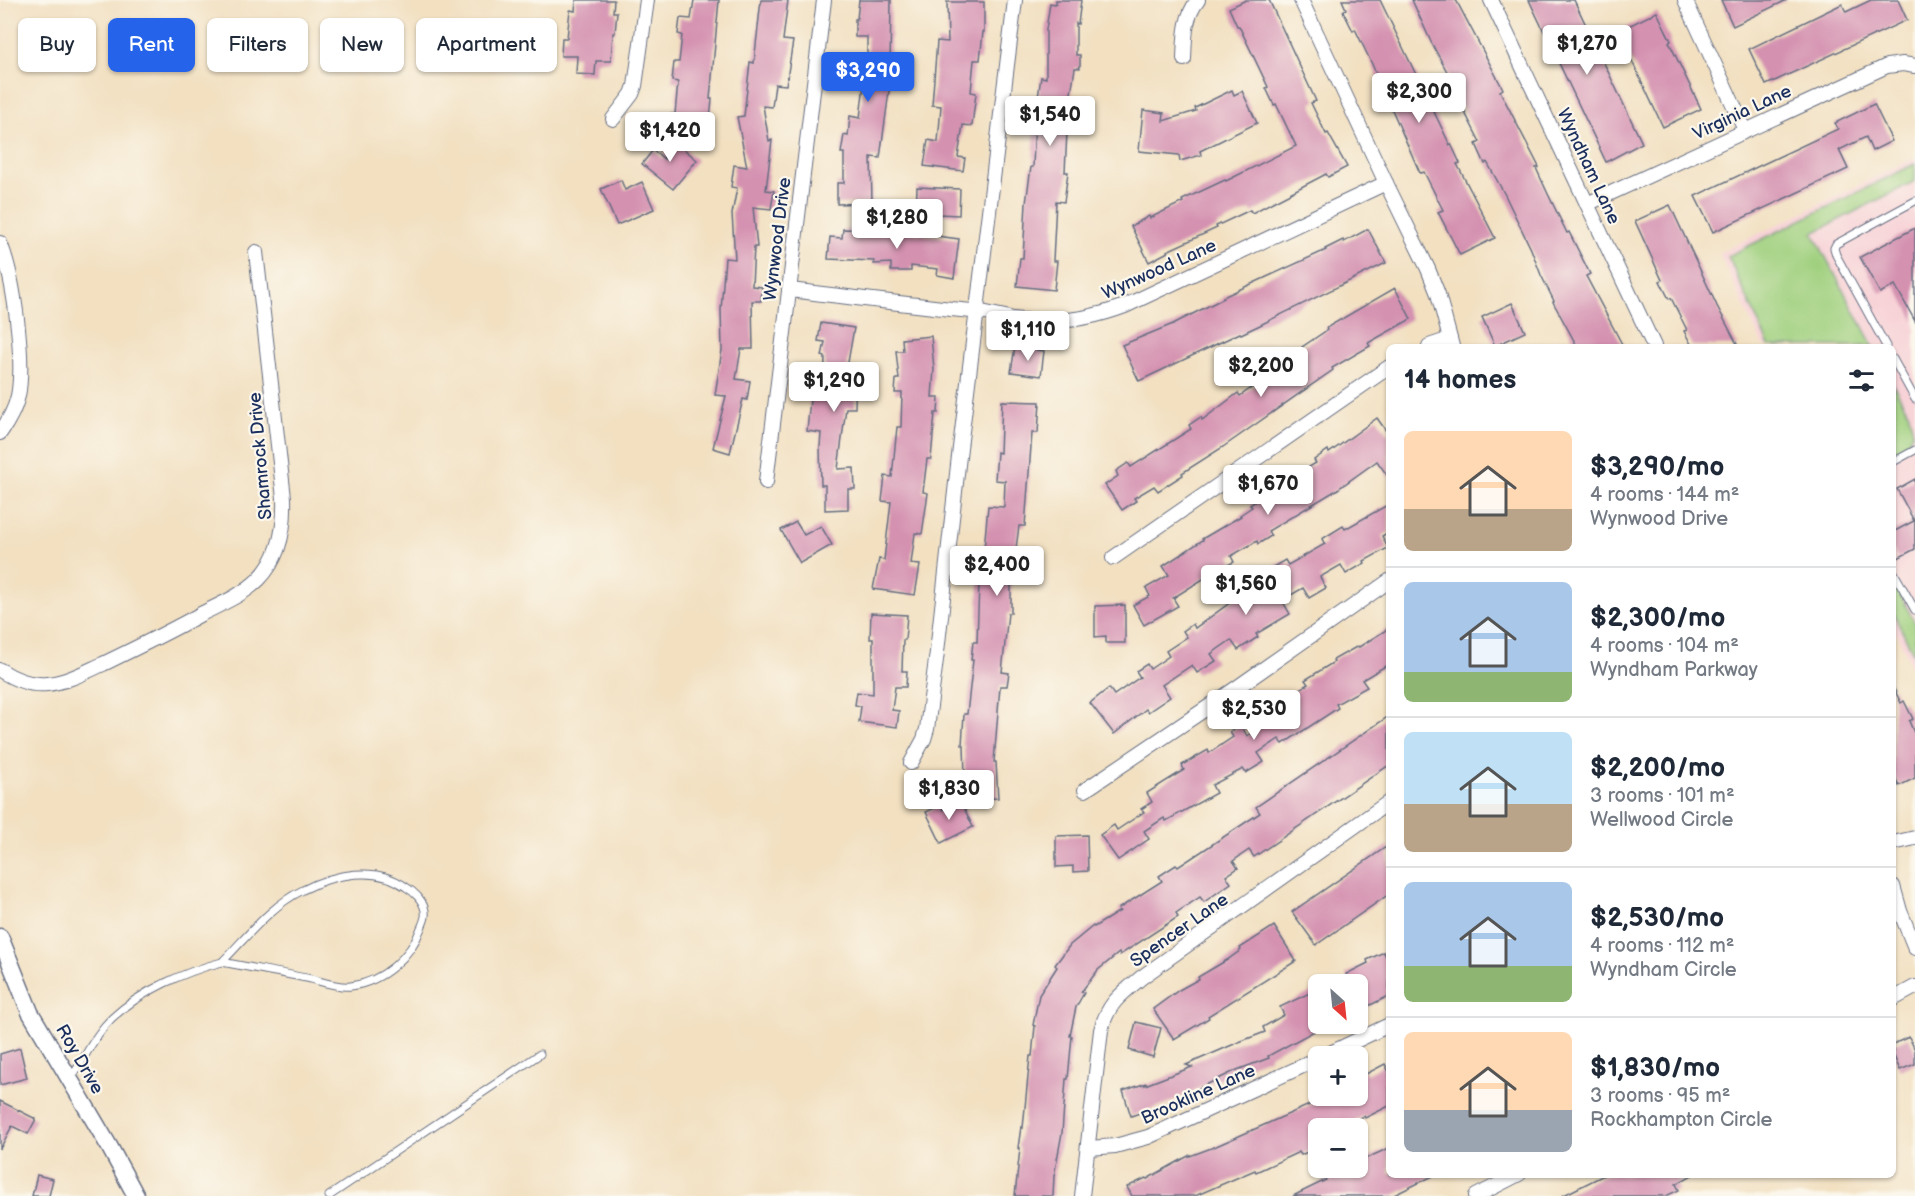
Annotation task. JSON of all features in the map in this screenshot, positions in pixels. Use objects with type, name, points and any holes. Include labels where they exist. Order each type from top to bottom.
[{"type":"street","points":[[613,119],[632,94],[635,86],[647,0]]},
{"type":"street","name":"Wynwood Drive","points":[[766,482],[824,0]]},
{"type":"street","points":[[911,763],[924,740],[928,718],[1015,0]]},
{"type":"street","points":[[1184,59],[1186,25],[1191,10],[1198,0]]},
{"type":"street","points":[[1301,0],[1428,269],[1438,294],[1451,343]]},
{"type":"street","name":"Wyndham Lane","points":[[1491,0],[1653,344]]},
{"type":"street","points":[[1685,0],[1745,130]]},
{"type":"street","name":"Virginia Lane","points":[[1587,204],[1887,66],[1903,64],[1915,66]]},
{"type":"street","name":"Wynwood Lane","points":[[789,290],[978,311],[1014,319],[1042,322],[1070,321],[1105,314],[1125,306],[1386,183]]},
{"type":"street","points":[[0,243],[8,264],[21,376],[13,411],[0,434]]},
{"type":"street","name":"Shamrock Drive","points":[[0,670],[20,681],[31,683],[45,684],[72,678],[153,640],[244,591],[261,578],[270,564],[283,532],[284,498],[256,252]]},
{"type":"street","points":[[1113,558],[1386,368]]},
{"type":"street","points":[[1085,790],[1386,583]]},
{"type":"street","name":"Spencer Lane","points":[[1082,1196],[1101,1030],[1105,1013],[1120,995],[1142,977],[1386,804]]},
{"type":"street","points":[[1896,842],[1915,838]]},
{"type":"street","points":[[1896,897],[1915,948]]},
{"type":"street","name":"Roy Drive","points":[[0,937],[30,1012],[136,1196]]},
{"type":"street","points":[[1896,997],[1915,987]]},
{"type":"street","points":[[1345,1046],[1386,1026]]},
{"type":"street","name":"Brookline Lane","points":[[1089,1148],[1115,1146],[1148,1137],[1308,1064]]},
{"type":"street","points":[[1476,1196],[1512,1178]]},
{"type":"lane","points":[[1885,344],[1834,248],[1836,244],[1915,201]]},
{"type":"lane","points":[[1896,364],[1915,399]]},
{"type":"lane","points":[[1896,460],[1915,450]]},
{"type":"lane","points":[[1896,577],[1915,610]]},
{"type":"lane","points":[[68,1078],[75,1072],[111,1019],[128,1006],[173,980],[222,962],[258,923],[301,891],[338,877],[375,874],[400,882],[413,891],[424,906],[426,916],[414,946],[399,962],[372,981],[349,987],[222,962]]},
{"type":"lane","points":[[329,1196],[540,1054]]},
{"type":"shaded area","points":[[1915,158],[1915,673],[1896,632],[1896,344],[1762,344],[1719,253]]},
{"type":"green space","points":[[1915,164],[1915,181],[1813,233],[1872,344],[1768,344],[1728,256]]},
{"type":"green space","points":[[1896,390],[1909,414],[1913,432],[1905,447],[1896,452]]},
{"type":"green space","points":[[1896,588],[1915,623],[1915,657],[1896,618]]},
{"type":"building","points":[[576,0],[614,0],[613,12],[617,12],[611,61],[596,61],[595,75],[576,74],[577,56],[561,56],[562,38],[567,38],[570,10],[575,11]]},
{"type":"building","points":[[694,0],[719,0],[709,130],[668,126],[669,114],[675,114],[678,82],[672,81],[674,62],[679,62],[682,35],[678,34],[680,18],[691,19]]},
{"type":"building","points":[[761,0],[788,0],[783,40],[793,41],[786,85],[775,84],[772,107],[763,106],[769,141],[772,140],[766,190],[774,191],[771,209],[753,207],[757,247],[754,247],[752,286],[762,287],[761,301],[752,301],[753,349],[741,349],[736,379],[750,381],[747,400],[743,399],[730,453],[713,448],[726,396],[715,395],[722,350],[721,310],[725,258],[735,259],[732,214],[737,188],[731,187],[734,165],[747,167],[737,117],[744,116],[750,62],[754,63]]},
{"type":"building","points":[[859,0],[891,0],[890,69],[892,69],[880,158],[871,157],[872,203],[837,204],[837,183],[844,183],[844,153],[841,153],[844,135],[848,136],[850,116],[860,118],[864,84],[850,83],[852,65],[867,67],[867,37],[855,37],[855,19],[857,19]]},
{"type":"building","points":[[1056,0],[1081,0],[1078,24],[1076,23],[1076,55],[1080,55],[1080,68],[1075,68],[1070,100],[1076,101],[1074,113],[1068,112],[1065,172],[1068,172],[1064,202],[1056,201],[1053,261],[1057,261],[1054,290],[1017,286],[1020,258],[1023,258],[1026,203],[1031,167],[1033,167],[1035,118],[1041,77],[1046,78],[1046,30],[1050,3],[1056,4]]},
{"type":"building","points":[[1246,0],[1269,0],[1316,101],[1311,103],[1326,134],[1328,133],[1347,167],[1328,177],[1326,174],[1252,213],[1250,210],[1216,226],[1217,228],[1149,262],[1131,226],[1296,146],[1276,104],[1274,105],[1266,88],[1268,87],[1229,8]]},
{"type":"building","points":[[1342,0],[1380,0],[1460,163],[1457,164],[1495,238],[1460,255],[1438,212],[1443,210],[1424,172],[1420,173],[1371,62],[1355,29],[1353,31],[1343,11],[1346,9]]},
{"type":"building","points":[[1412,0],[1456,0],[1503,89],[1500,91],[1539,167],[1536,168],[1548,194],[1590,274],[1586,276],[1622,344],[1576,344],[1553,302],[1505,195],[1487,162],[1485,164],[1476,144],[1480,142],[1455,93],[1458,92]]},
{"type":"building","points":[[1529,0],[1574,0],[1642,143],[1606,162]]},
{"type":"building","points":[[1721,0],[1787,0],[1733,26]]},
{"type":"building","points":[[1871,0],[1898,0],[1907,20],[1766,85],[1749,49],[1842,4],[1846,12]]},
{"type":"building","points":[[947,2],[984,2],[984,32],[980,60],[974,60],[971,92],[976,93],[972,126],[963,125],[958,157],[965,158],[963,171],[924,166],[928,140],[938,142],[941,106],[932,105],[937,41],[948,42]]},
{"type":"building","points":[[1657,12],[1701,109],[1663,127],[1618,31]]},
{"type":"building","points":[[1232,90],[1234,95],[1242,91],[1257,123],[1200,151],[1201,155],[1180,161],[1179,155],[1139,151],[1143,110],[1164,113],[1163,121],[1196,111],[1195,108]]},
{"type":"building","points":[[1874,104],[1892,141],[1872,151],[1866,137],[1839,150],[1848,169],[1713,232],[1695,196],[1838,129],[1835,123]]},
{"type":"building","points":[[667,135],[697,160],[673,189],[642,164],[653,150],[664,159]]},
{"type":"building","points":[[621,180],[625,190],[642,182],[654,209],[617,225],[601,189]]},
{"type":"building","points":[[917,187],[960,189],[959,215],[916,213]]},
{"type":"building","points":[[1670,205],[1737,344],[1691,344],[1684,331],[1687,330],[1660,281],[1662,280],[1635,221]]},
{"type":"building","points":[[1915,228],[1915,321],[1895,285],[1880,293],[1860,257]]},
{"type":"building","points":[[843,229],[898,231],[959,239],[954,278],[937,275],[938,269],[911,266],[911,271],[891,271],[891,263],[874,264],[874,261],[828,259],[830,237],[842,238]]},
{"type":"building","points":[[1368,229],[1386,263],[1139,381],[1122,345],[1173,324],[1223,297]]},
{"type":"building","points":[[1395,288],[1411,319],[1368,343],[1370,346],[1332,368],[1333,370],[1223,447],[1182,473],[1183,475],[1158,491],[1154,486],[1134,498],[1136,501],[1122,510],[1105,485],[1118,476],[1116,471],[1128,463],[1131,467],[1191,429],[1189,425],[1201,417],[1202,420],[1238,393],[1240,396],[1261,381],[1258,376],[1274,364],[1277,368],[1304,351],[1302,347],[1327,330],[1326,328]]},
{"type":"building","points":[[1512,303],[1525,332],[1499,344],[1494,344],[1482,317]]},
{"type":"building","points":[[821,323],[854,328],[847,368],[856,368],[855,408],[846,408],[838,469],[854,468],[855,489],[848,489],[848,509],[825,510],[825,485],[821,485],[821,433],[807,431],[811,389],[824,390],[825,357],[822,356],[825,342],[818,341]]},
{"type":"building","points":[[931,336],[934,369],[932,397],[939,397],[938,413],[935,413],[931,459],[927,459],[923,492],[928,493],[922,534],[915,533],[911,564],[920,565],[915,595],[873,589],[879,559],[884,560],[891,502],[882,501],[885,476],[892,477],[897,427],[901,427],[902,393],[895,393],[896,379],[899,379],[896,351],[903,351],[902,339]]},
{"type":"building","points":[[1015,347],[1044,351],[1041,376],[1011,372]]},
{"type":"building","points":[[1002,401],[1040,402],[1038,433],[1032,433],[1025,526],[1019,526],[1011,586],[1011,613],[1008,613],[1002,672],[1009,673],[1007,686],[1000,686],[994,762],[996,762],[998,798],[971,799],[970,777],[965,777],[964,745],[962,745],[964,714],[967,714],[973,642],[977,642],[979,582],[981,582],[988,506],[1004,507],[1005,481],[995,480],[997,452],[1000,453]]},
{"type":"building","points":[[1377,418],[1386,431],[1386,474],[1377,461],[1335,491],[1268,531],[1271,536],[1231,556],[1234,562],[1173,598],[1178,606],[1144,625],[1133,605],[1150,596],[1146,588],[1169,575],[1163,566],[1241,516],[1252,507],[1250,505],[1316,463],[1314,460],[1328,450],[1329,453]]},
{"type":"building","points":[[1915,479],[1915,549],[1898,558],[1896,530],[1914,521],[1897,489]]},
{"type":"building","points":[[1386,506],[1386,534],[1382,536],[1386,549],[1346,574],[1341,565],[1320,577],[1326,588],[1309,598],[1303,588],[1282,600],[1290,614],[1256,634],[1258,637],[1238,650],[1231,640],[1211,654],[1216,661],[1197,673],[1192,665],[1162,685],[1170,697],[1148,712],[1146,709],[1114,734],[1090,703],[1109,688],[1114,695],[1140,677],[1136,671],[1147,664],[1150,669],[1169,656],[1166,651],[1187,637],[1183,631],[1193,624],[1195,628],[1246,591],[1244,588],[1274,570],[1273,567],[1285,560],[1288,565],[1325,544],[1322,539],[1343,526],[1345,529]]},
{"type":"building","points":[[796,522],[804,535],[821,526],[832,545],[800,563],[781,530]]},
{"type":"building","points":[[1125,605],[1125,643],[1106,643],[1106,636],[1095,637],[1095,606]]},
{"type":"building","points":[[871,613],[907,615],[902,671],[907,671],[906,687],[895,687],[892,710],[899,711],[897,727],[859,722],[861,706],[855,705],[857,692],[873,694]]},
{"type":"building","points":[[1386,630],[1386,666],[1362,680],[1367,687],[1336,704],[1338,708],[1283,744],[1279,739],[1258,753],[1264,762],[1246,773],[1243,769],[1212,785],[1216,793],[1166,821],[1164,818],[1144,831],[1149,839],[1118,860],[1100,835],[1114,825],[1117,830],[1144,812],[1141,809],[1152,802],[1147,793],[1184,770],[1182,765],[1208,750],[1209,753],[1233,737],[1230,732],[1241,725],[1247,736],[1268,723],[1261,712],[1308,684],[1305,680],[1334,662],[1333,660]]},
{"type":"building","points":[[1896,693],[1901,703],[1904,701],[1913,719],[1909,721],[1915,735],[1915,778],[1899,786],[1896,779]]},
{"type":"building","points":[[1386,718],[1386,767],[1254,857],[1249,850],[1233,861],[1238,868],[1226,876],[1231,883],[1204,902],[1200,897],[1176,913],[1178,917],[1120,955],[1119,953],[1098,970],[1081,992],[1084,993],[1076,1007],[1070,1036],[1072,1036],[1068,1079],[1066,1079],[1062,1133],[1054,1176],[1053,1196],[1015,1196],[1020,1148],[1018,1148],[1021,1127],[1023,1128],[1030,1056],[1032,1056],[1035,1026],[1033,1025],[1039,995],[1057,967],[1055,965],[1070,945],[1093,926],[1120,911],[1118,909],[1162,881],[1159,876],[1176,865],[1178,867],[1260,813],[1256,807]]},
{"type":"building","points":[[961,802],[973,827],[941,843],[926,812],[941,805],[943,810]]},
{"type":"building","points":[[1087,835],[1088,871],[1073,872],[1073,866],[1056,867],[1056,836]]},
{"type":"building","points":[[1386,847],[1386,896],[1316,945],[1292,912]]},
{"type":"building","points":[[1274,926],[1296,961],[1174,1039],[1153,1009]]},
{"type":"building","points":[[1384,952],[1386,956],[1386,997],[1368,1006],[1368,974],[1346,974],[1368,963],[1367,960]]},
{"type":"building","points":[[1308,994],[1309,1034],[1268,1056],[1269,1058],[1237,1070],[1166,1104],[1131,1116],[1123,1091],[1192,1067],[1186,1065],[1265,1032],[1263,1027],[1284,1015],[1280,1007]]},
{"type":"building","points":[[1136,1022],[1161,1028],[1153,1057],[1129,1050]]},
{"type":"building","points":[[1909,1037],[1915,1050],[1915,1064],[1900,1070],[1896,1061],[1896,1043]]},
{"type":"building","points":[[20,1048],[27,1078],[0,1085],[0,1054]]},
{"type":"building","points":[[1385,1064],[1386,1066],[1386,1108],[1365,1118],[1364,1116],[1360,1118],[1308,1118],[1308,1152],[1301,1155],[1299,1152],[1195,1196],[1132,1196],[1127,1187],[1147,1179],[1190,1155],[1214,1147],[1308,1106],[1368,1106],[1368,1073]]},
{"type":"building","points":[[0,1101],[36,1119],[28,1134],[12,1126],[0,1149]]},
{"type":"building","points":[[1386,1149],[1386,1178],[1429,1178],[1392,1196],[1293,1196],[1326,1180],[1325,1178],[1368,1178],[1368,1157]]},
{"type":"building","points":[[37,1175],[53,1179],[49,1196],[32,1196]]},
{"type":"building","points":[[1598,1178],[1687,1178],[1676,1184],[1679,1190],[1666,1196],[1562,1196]]}]
